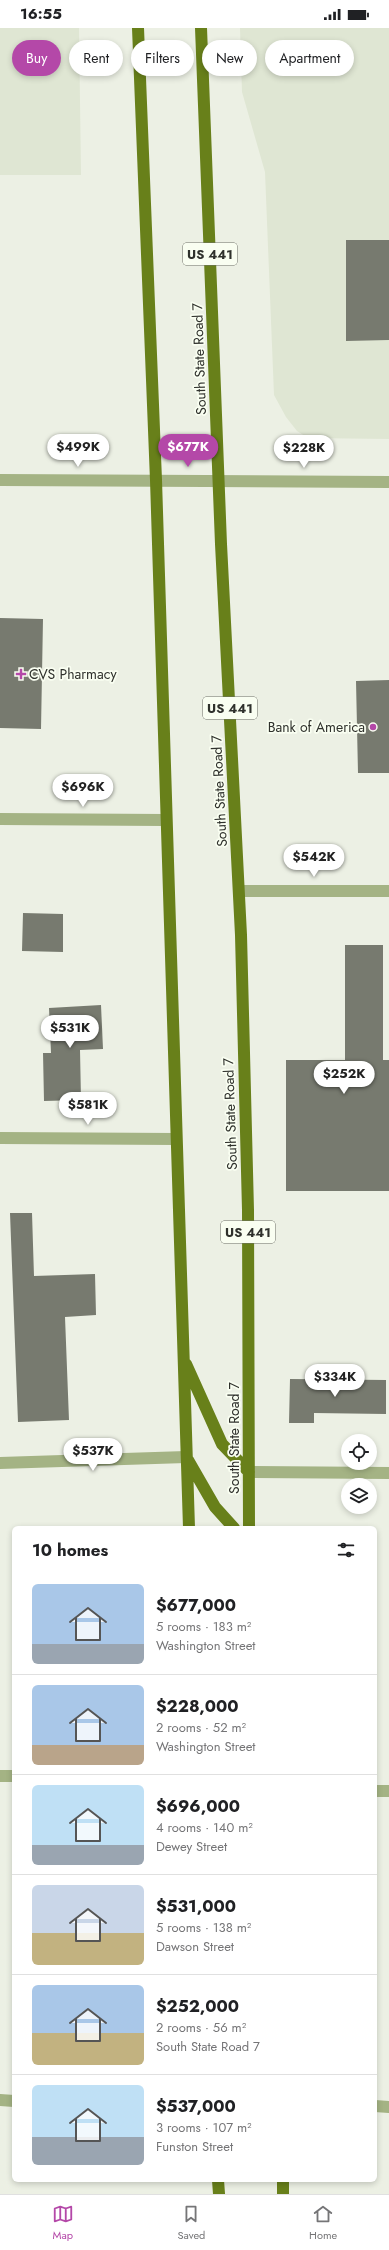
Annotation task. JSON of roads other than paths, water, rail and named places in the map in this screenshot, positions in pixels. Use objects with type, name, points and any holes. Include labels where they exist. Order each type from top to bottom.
[{"type":"main road","points":[[138,28],[156,480],[165,820],[189,1526]]},
{"type":"main road","name":"South State Road 7","points":[[201,28],[239,891],[248,1210],[249,1526]]},
{"type":"main road","points":[[184,1358],[222,1444],[249,1472]]},
{"type":"main road","points":[[186,1457],[215,1507],[232,1526]]},
{"type":"main road","points":[[218,2182],[219,2194]]},
{"type":"main road","points":[[283,2182],[284,2194]]},
{"type":"street","points":[[0,480],[389,482]]},
{"type":"street","points":[[0,819],[165,820]]},
{"type":"street","points":[[239,891],[389,891]]},
{"type":"street","points":[[0,1138],[176,1139]]},
{"type":"street","points":[[0,1463],[186,1457]]},
{"type":"street","points":[[249,1472],[389,1474]]},
{"type":"street","points":[[0,1776],[12,1776]]},
{"type":"street","points":[[377,1791],[389,1791]]},
{"type":"street","points":[[0,2100],[12,2101]]},
{"type":"street","points":[[377,2106],[389,2107]]},
{"type":"place","name":"CVS Pharmacy","points":[[21,674]]},
{"type":"place","name":"Bank of America","points":[[373,727]]}]
